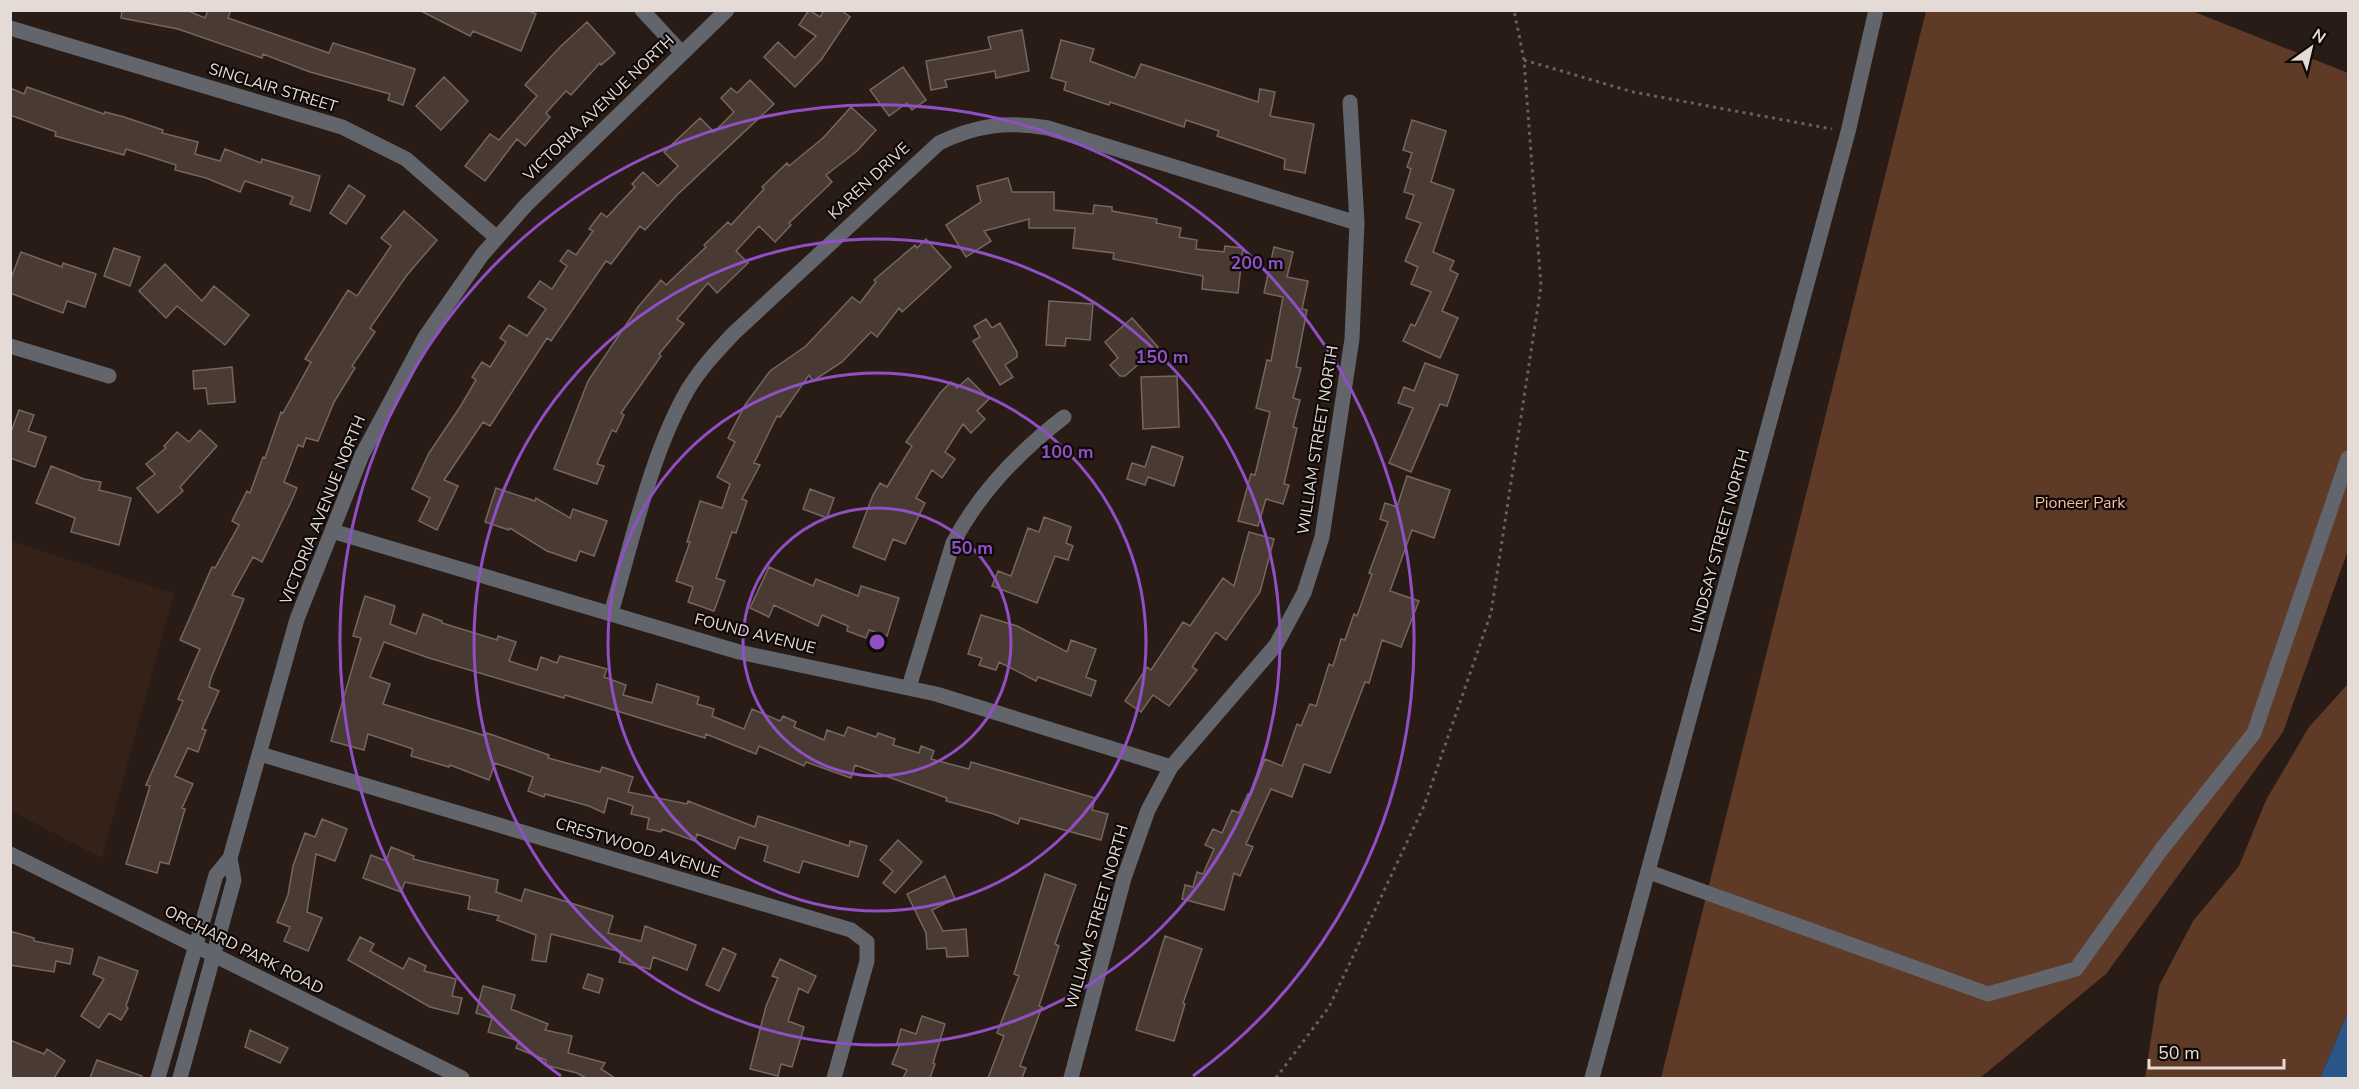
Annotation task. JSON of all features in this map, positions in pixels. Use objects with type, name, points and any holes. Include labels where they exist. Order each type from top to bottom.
[{"type":"street","points":[[642,10],[681,52]]},
{"type":"street","name":"VICTORIA AVENUE NORTH","points":[[158,1078],[216,875],[230,858],[297,619],[362,456],[392,396],[425,337],[496,238],[563,167],[727,10]]},
{"type":"street","name":"LINDSAY STREET NORTH","points":[[1592,1078],[1848,132],[1876,10]]},
{"type":"street","name":"SINCLAIR STREET","points":[[10,28],[342,127],[406,159],[496,238]]},
{"type":"street","name":"WILLIAM STREET NORTH","points":[[1071,1078],[1124,878],[1148,810],[1171,767],[1259,668],[1292,621],[1323,537],[1352,339],[1357,223],[1350,102]]},
{"type":"street","name":"KAREN DRIVE","points":[[611,614],[658,457],[688,389],[708,360],[734,333],[939,143],[981,126],[1001,123],[1048,128],[1357,223]]},
{"type":"street","points":[[10,346],[109,376]]},
{"type":"street","points":[[909,687],[953,543],[965,520],[1031,443],[1064,417]]},
{"type":"street","points":[[1649,872],[1988,994],[2076,969],[2161,850],[2254,733],[2349,458]]},
{"type":"street","name":"FOUND AVENUE","points":[[332,531],[740,652],[909,687],[1171,767]]},
{"type":"street","name":"CRESTWOOD AVENUE","points":[[261,754],[851,930],[867,942],[867,961],[834,1078]]},
{"type":"street","name":"ORCHARD PARK ROAD","points":[[10,854],[196,944],[462,1078]]},
{"type":"street","name":"VICTORIA AVENUE NORTH","points":[[180,1078],[234,879],[230,858]]},
{"type":"path","points":[[1276,1078],[1329,1008],[1424,806],[1491,613],[1541,286],[1524,60],[1514,10]]},
{"type":"path","points":[[1524,60],[1633,92],[1848,132]]},
{"type":"shaded area","points":[[10,541],[174,593],[102,858],[11,811]]},
{"type":"green space","name":"Pioneer Park","points":[[1926,11],[2192,11],[2348,73],[2348,550],[2283,732],[2106,974],[1980,1078],[1661,1078]]},
{"type":"green space","points":[[2348,684],[2348,1012],[2320,1078],[2145,1078],[2159,986],[2193,921],[2239,866],[2266,800],[2309,727]]},
{"type":"water","points":[[2348,1012],[2348,1078],[2320,1078]]},
{"type":"building","points":[[122,10],[186,10],[205,18],[208,10],[231,10],[228,18],[329,53],[333,43],[415,69],[403,105],[388,100],[390,94],[310,72],[263,54],[262,58],[178,29],[121,18]]},
{"type":"building","points":[[419,10],[527,10],[536,14],[521,51],[473,31],[470,36]]},
{"type":"building","points":[[809,10],[820,17],[824,10],[841,10],[850,17],[821,60],[795,87],[764,57],[778,42],[795,58],[816,36],[799,25]]},
{"type":"building","points":[[587,22],[615,53],[601,65],[600,63],[571,95],[566,91],[546,113],[550,117],[525,146],[517,139],[485,181],[465,166],[490,134],[499,140],[537,96],[525,85]]},
{"type":"building","points":[[1022,30],[1029,71],[996,78],[995,71],[945,80],[947,87],[931,90],[926,61],[991,49],[988,37]]},
{"type":"building","points":[[1061,40],[1094,49],[1090,61],[1135,78],[1141,64],[1258,102],[1260,89],[1275,92],[1270,116],[1314,124],[1305,173],[1284,169],[1285,159],[1217,136],[1219,131],[1186,120],[1184,127],[1110,102],[1109,105],[1064,90],[1066,82],[1051,78]]},
{"type":"building","points":[[903,67],[926,100],[912,110],[907,103],[889,116],[870,90]]},
{"type":"building","points":[[444,77],[468,101],[441,130],[416,106]]},
{"type":"building","points":[[750,80],[774,104],[677,195],[645,230],[640,226],[611,264],[606,261],[551,341],[547,338],[490,426],[483,422],[444,480],[458,486],[437,530],[419,521],[430,498],[412,489],[429,453],[476,380],[472,377],[482,362],[490,367],[506,342],[500,338],[509,325],[527,336],[546,309],[528,297],[540,281],[552,289],[567,266],[560,261],[568,250],[576,255],[593,231],[589,229],[601,213],[607,217],[635,187],[632,184],[643,172],[658,186],[678,166],[664,152],[700,118],[714,132],[734,112],[721,98],[731,88],[737,93]]},
{"type":"building","points":[[27,87],[104,114],[105,112],[124,117],[163,130],[162,133],[198,142],[195,154],[220,161],[225,149],[261,163],[262,159],[320,176],[310,211],[290,204],[293,197],[245,181],[240,192],[206,178],[175,170],[176,165],[126,149],[124,155],[55,136],[56,132],[10,115],[10,88],[24,94]]},
{"type":"building","points":[[851,107],[876,130],[857,151],[826,175],[832,182],[789,223],[791,225],[775,242],[759,226],[736,251],[748,263],[717,293],[708,283],[677,319],[684,324],[659,354],[661,356],[621,413],[624,415],[616,432],[612,430],[597,464],[604,466],[597,484],[554,469],[588,381],[638,307],[661,280],[666,285],[706,247],[704,245],[728,222],[731,225],[764,189],[762,187],[787,163],[789,166],[823,138]]},
{"type":"building","points":[[1412,120],[1446,131],[1431,182],[1454,190],[1433,252],[1454,261],[1450,270],[1458,274],[1442,311],[1458,318],[1440,358],[1403,341],[1411,324],[1415,326],[1431,292],[1411,284],[1418,267],[1405,261],[1421,223],[1406,218],[1414,195],[1404,192],[1411,169],[1407,167],[1412,153],[1403,150]]},
{"type":"building","points":[[1008,178],[1012,192],[1054,192],[1054,210],[1093,214],[1094,205],[1112,207],[1112,211],[1157,219],[1156,223],[1181,228],[1179,237],[1197,240],[1196,249],[1224,252],[1225,246],[1243,248],[1238,293],[1202,289],[1203,276],[1113,259],[1114,253],[1073,248],[1075,228],[1029,228],[1029,219],[984,231],[991,241],[966,257],[946,225],[981,202],[977,186]]},
{"type":"building","points":[[349,185],[365,196],[346,224],[330,213]]},
{"type":"building","points":[[404,211],[437,240],[407,275],[370,328],[375,332],[352,366],[355,368],[334,402],[318,441],[306,438],[303,447],[298,445],[284,482],[297,488],[292,500],[262,562],[253,557],[232,595],[244,599],[211,678],[209,687],[219,691],[202,729],[206,730],[198,752],[188,748],[175,776],[193,784],[182,808],[185,809],[169,864],[160,862],[157,873],[126,864],[150,786],[146,785],[183,701],[178,699],[200,649],[180,640],[212,567],[215,568],[239,525],[232,521],[247,491],[250,493],[281,412],[283,413],[311,362],[305,359],[348,290],[357,296],[391,246],[381,238]]},
{"type":"building","points":[[926,239],[951,267],[902,312],[899,308],[877,337],[871,332],[842,362],[813,381],[809,375],[780,417],[777,416],[754,463],[760,465],[742,499],[747,501],[736,533],[732,532],[716,578],[725,581],[714,611],[688,602],[693,587],[676,581],[690,542],[687,542],[700,501],[722,508],[730,484],[717,477],[735,442],[728,438],[745,405],[770,371],[806,346],[852,297],[860,303],[876,282],[874,280],[915,245],[917,248]]},
{"type":"building","points":[[1274,247],[1293,252],[1287,277],[1308,281],[1302,309],[1307,310],[1296,367],[1301,368],[1293,398],[1300,400],[1293,427],[1297,428],[1284,484],[1289,485],[1283,504],[1266,499],[1258,526],[1238,521],[1251,474],[1255,475],[1270,412],[1256,408],[1267,360],[1271,361],[1283,297],[1264,293]]},
{"type":"building","points":[[114,248],[140,257],[130,286],[104,276]]},
{"type":"building","points":[[21,252],[62,267],[63,263],[96,274],[85,307],[67,301],[63,313],[10,293],[10,281]]},
{"type":"building","points":[[165,264],[202,301],[214,286],[249,315],[225,345],[177,306],[166,318],[139,291]]},
{"type":"building","points":[[1049,301],[1093,304],[1090,340],[1066,338],[1065,346],[1046,345]]},
{"type":"building","points":[[1132,318],[1158,347],[1125,376],[1120,376],[1110,365],[1118,358],[1105,342]]},
{"type":"building","points":[[986,319],[992,328],[1000,323],[1017,352],[1017,357],[1005,365],[1013,377],[1000,385],[973,341],[980,337],[974,326]]},
{"type":"building","points":[[1425,363],[1458,375],[1447,406],[1440,404],[1411,472],[1389,463],[1413,408],[1398,403],[1404,387],[1414,391]]},
{"type":"building","points":[[232,367],[235,402],[208,404],[206,388],[194,389],[193,371]]},
{"type":"building","points":[[1177,376],[1179,427],[1143,429],[1141,377]]},
{"type":"building","points":[[968,378],[989,399],[977,411],[985,419],[971,433],[963,424],[945,452],[955,459],[942,478],[932,470],[916,498],[925,503],[905,544],[893,539],[885,560],[853,547],[880,483],[887,487],[912,446],[906,442],[940,393],[951,382],[957,388]]},
{"type":"building","points":[[19,410],[34,415],[28,431],[46,437],[35,467],[10,458],[10,435]]},
{"type":"building","points":[[200,430],[217,446],[180,487],[183,491],[158,513],[137,488],[155,474],[146,464],[166,448],[164,446],[177,432],[189,442]]},
{"type":"building","points":[[1152,446],[1183,457],[1174,486],[1148,477],[1145,485],[1127,479],[1132,463],[1145,467]]},
{"type":"building","points":[[51,466],[84,479],[101,482],[99,490],[131,498],[119,545],[71,532],[75,518],[36,503]]},
{"type":"building","points":[[1407,476],[1450,490],[1434,538],[1412,530],[1390,591],[1419,601],[1401,647],[1382,640],[1369,683],[1365,682],[1330,773],[1304,764],[1292,797],[1271,789],[1246,844],[1253,847],[1240,876],[1234,873],[1224,910],[1182,899],[1185,885],[1193,887],[1197,872],[1203,874],[1214,849],[1205,845],[1213,829],[1222,833],[1232,810],[1239,813],[1248,794],[1251,795],[1265,759],[1282,766],[1297,724],[1301,726],[1310,704],[1316,706],[1329,664],[1333,666],[1341,639],[1345,640],[1354,614],[1357,616],[1372,574],[1369,573],[1388,522],[1380,519],[1385,503],[1397,507]]},
{"type":"building","points":[[496,488],[535,501],[536,498],[570,518],[573,509],[607,521],[594,556],[580,551],[576,561],[547,551],[510,528],[509,530],[485,522]]},
{"type":"building","points":[[810,489],[834,498],[827,518],[803,509]]},
{"type":"building","points":[[1044,517],[1071,527],[1066,543],[1073,546],[1068,560],[1055,556],[1037,603],[992,586],[998,571],[1011,576],[1028,528],[1039,532]]},
{"type":"building","points":[[1249,532],[1274,539],[1260,592],[1226,640],[1216,632],[1192,667],[1197,670],[1169,706],[1153,695],[1141,712],[1125,701],[1147,667],[1151,670],[1183,622],[1190,626],[1223,578],[1234,586]]},
{"type":"building","points":[[769,567],[813,586],[816,579],[858,596],[861,586],[899,598],[887,636],[869,630],[866,638],[847,631],[848,626],[822,615],[818,626],[774,605],[769,617],[750,608]]},
{"type":"building","points":[[365,596],[395,606],[390,624],[416,634],[423,614],[442,621],[442,623],[497,640],[498,636],[516,642],[509,661],[537,670],[541,657],[557,663],[560,656],[607,669],[604,677],[626,685],[623,695],[652,703],[657,684],[699,697],[697,704],[714,709],[712,716],[744,729],[752,709],[780,721],[783,716],[796,722],[794,727],[824,740],[827,730],[844,736],[848,727],[876,737],[878,733],[895,739],[893,745],[919,753],[921,746],[934,751],[931,759],[969,769],[971,762],[1095,798],[1092,810],[1108,814],[1101,840],[1020,818],[1018,824],[994,814],[946,801],[947,798],[855,765],[851,778],[806,762],[804,766],[759,746],[756,754],[706,734],[705,738],[565,695],[564,698],[429,658],[384,642],[370,677],[390,684],[383,704],[486,736],[487,733],[549,755],[548,758],[600,772],[602,767],[633,777],[628,792],[687,804],[688,801],[755,827],[758,816],[849,846],[850,841],[867,846],[858,877],[803,861],[799,873],[764,861],[768,846],[739,837],[735,849],[697,834],[695,841],[662,829],[661,832],[647,829],[649,818],[631,814],[633,806],[608,798],[604,813],[589,806],[545,794],[544,797],[528,791],[533,777],[495,763],[489,780],[450,765],[449,767],[411,756],[413,749],[368,734],[364,750],[331,741],[361,638],[353,636]]},
{"type":"building","points":[[981,615],[1017,626],[1067,652],[1071,640],[1096,649],[1086,677],[1096,681],[1091,696],[1038,677],[1036,681],[999,662],[996,670],[979,665],[982,658],[968,654]]},
{"type":"building","points":[[322,819],[347,829],[335,861],[316,854],[307,912],[322,918],[308,951],[284,941],[290,927],[277,922],[288,895],[293,866],[305,833],[315,837]]},
{"type":"building","points":[[898,840],[922,862],[895,893],[883,883],[893,871],[880,860]]},
{"type":"building","points":[[391,847],[414,856],[413,859],[498,880],[496,892],[521,901],[525,889],[613,916],[608,933],[641,941],[645,926],[696,945],[687,970],[653,957],[650,969],[619,962],[622,952],[551,934],[546,962],[532,960],[536,935],[497,920],[499,916],[468,909],[470,896],[405,882],[401,892],[363,878],[371,855],[386,861]]},
{"type":"building","points":[[1045,874],[1076,885],[1055,944],[1059,946],[1039,1006],[1042,1007],[1020,1066],[1026,1068],[1022,1078],[988,1078],[1004,1036],[997,1033],[1019,976],[1014,974]]},
{"type":"building","points":[[945,876],[955,899],[932,910],[943,931],[966,929],[968,956],[947,957],[946,948],[927,949],[926,933],[907,894]]},
{"type":"building","points":[[10,931],[34,938],[34,941],[73,949],[70,964],[56,961],[54,972],[10,965]]},
{"type":"building","points":[[1165,936],[1202,949],[1183,1003],[1185,1004],[1174,1041],[1136,1030]]},
{"type":"building","points":[[360,937],[374,944],[370,951],[403,969],[409,958],[426,966],[424,971],[456,979],[452,996],[462,998],[458,1014],[430,1007],[348,960]]},
{"type":"building","points":[[723,948],[736,954],[719,991],[706,985]]},
{"type":"building","points":[[99,957],[138,971],[126,1006],[128,1008],[121,1020],[109,1013],[99,1028],[81,1016],[104,979],[93,974]]},
{"type":"building","points":[[780,959],[816,976],[808,993],[799,988],[788,1021],[804,1027],[792,1067],[781,1064],[778,1076],[750,1069],[766,1006],[778,978],[772,976]]},
{"type":"building","points":[[588,974],[603,979],[599,993],[583,988]]},
{"type":"building","points":[[483,986],[515,995],[511,1009],[548,1024],[545,1030],[572,1036],[568,1053],[605,1063],[601,1069],[615,1078],[586,1078],[577,1073],[545,1065],[546,1060],[516,1048],[519,1041],[488,1032],[492,1018],[476,1013]]},
{"type":"building","points":[[922,1016],[945,1024],[933,1063],[935,1064],[930,1078],[903,1078],[907,1070],[892,1064],[900,1044],[897,1043],[901,1029],[916,1034]]},
{"type":"building","points":[[250,1030],[288,1048],[280,1063],[245,1047]]},
{"type":"building","points":[[10,1040],[44,1054],[47,1049],[65,1061],[54,1078],[10,1078]]},
{"type":"building","points":[[97,1060],[142,1076],[142,1078],[90,1078]]}]
